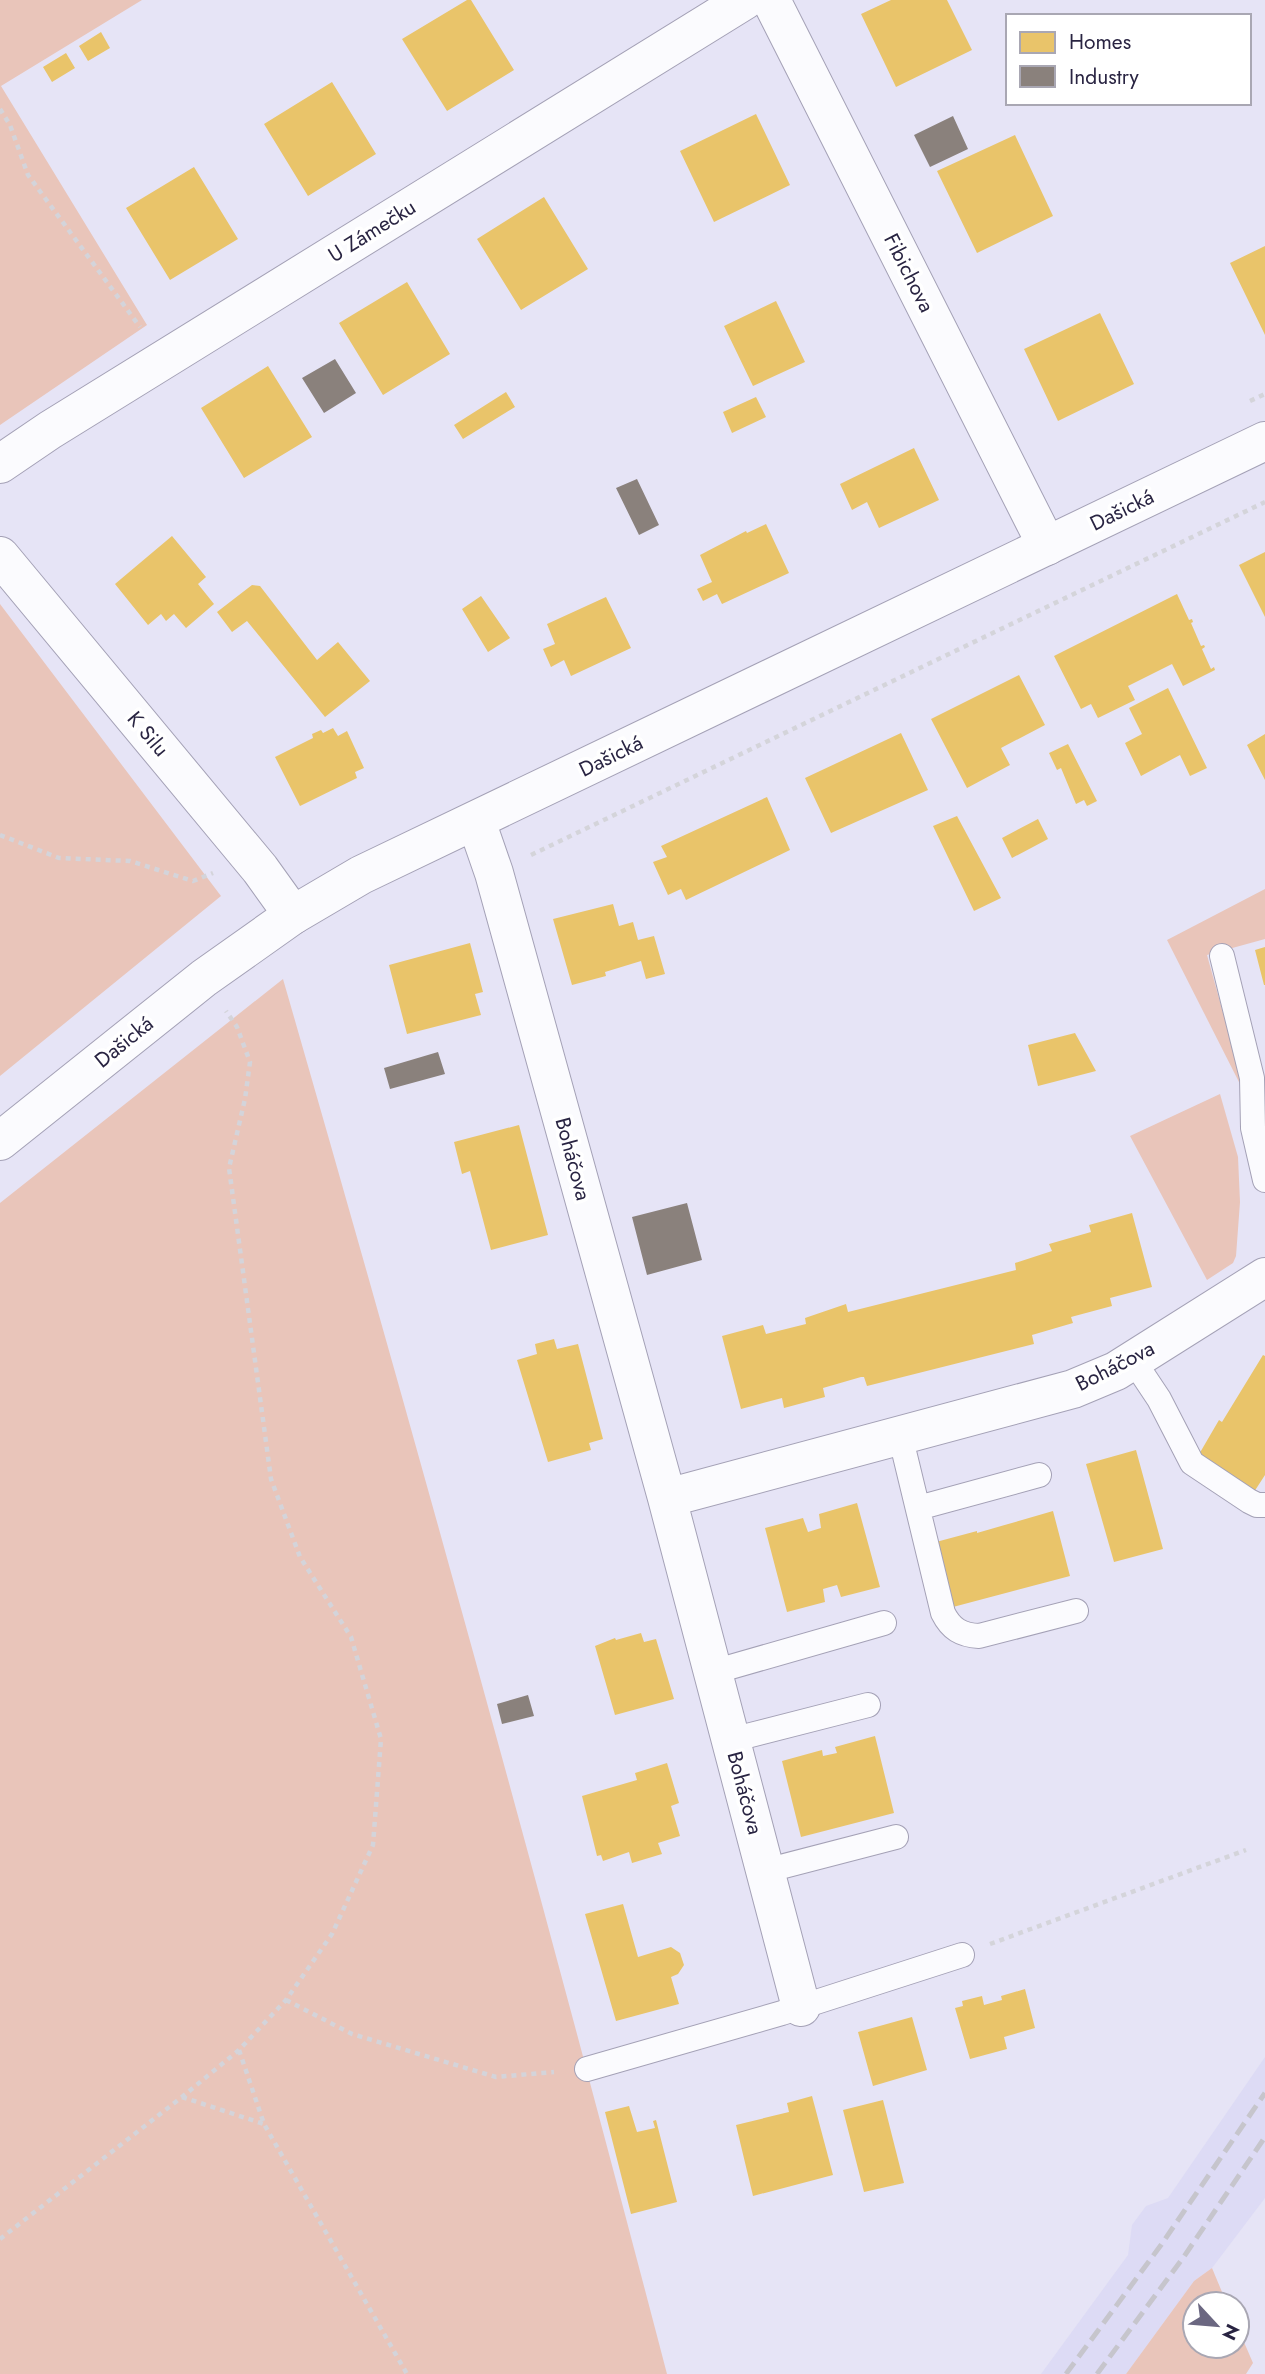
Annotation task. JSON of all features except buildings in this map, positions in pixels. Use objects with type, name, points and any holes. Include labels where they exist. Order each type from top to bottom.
[{"type":"street","name":"U Zámečku","points":[[0,464],[62,422],[745,0]]},
{"type":"street","name":"Fibichova","points":[[771,0],[1047,546]]},
{"type":"street","name":"Dašická","points":[[0,1142],[204,978],[293,915],[361,875],[1265,441]]},
{"type":"street","name":"K Silu","points":[[0,556],[260,869],[293,915]]},
{"type":"street","name":"Boháčova","points":[[476,821],[494,873],[667,1498],[801,2007]]},
{"type":"street","name":"Boháčova","points":[[667,1498],[1073,1389],[1097,1380],[1133,1360],[1265,1277]]},
{"type":"lane","points":[[1222,956],[1252,1078],[1253,1128],[1265,1180]]},
{"type":"lane","points":[[1133,1360],[1158,1399],[1192,1463],[1249,1501],[1265,1505]]},
{"type":"lane","points":[[900,1435],[943,1613],[948,1623],[967,1636],[979,1636],[1076,1611]]},
{"type":"lane","points":[[918,1508],[1039,1475]]},
{"type":"lane","points":[[713,1672],[884,1623]]},
{"type":"lane","points":[[731,1740],[868,1705]]},
{"type":"lane","points":[[765,1871],[896,1836]]},
{"type":"lane","points":[[587,2069],[801,2007],[962,1955]]},
{"type":"path","points":[[0,109],[10,125],[28,175],[145,333]]},
{"type":"path","points":[[494,873],[1265,502]]},
{"type":"path","points":[[0,835],[59,858],[130,861],[193,881],[223,870]]},
{"type":"path","points":[[0,2239],[239,2050],[286,2000],[332,1934],[373,1845],[382,1739],[351,1637],[300,1557],[271,1479],[229,1168],[245,1099],[250,1062],[236,1027],[204,978]]},
{"type":"path","points":[[962,1955],[1246,1850]]},
{"type":"path","points":[[286,2000],[352,2034],[496,2077],[587,2069]]},
{"type":"path","points":[[239,2050],[264,2124],[407,2374]]},
{"type":"path","points":[[182,2097],[264,2124]]},
{"type":"shaded area","points":[[0,0],[142,0],[1,86],[147,325],[0,425]]},
{"type":"shaded area","points":[[0,604],[221,896],[0,1076]]},
{"type":"shaded area","points":[[1265,889],[1265,939],[1207,955],[1242,1081],[1240,1084],[1167,940]]},
{"type":"shaded area","points":[[283,979],[480,1675],[667,2374],[0,2374],[0,1203]]},
{"type":"shaded area","points":[[1220,1094],[1238,1157],[1240,1202],[1236,1256],[1233,1263],[1207,1280],[1130,1136]]},
{"type":"shaded area","points":[[1265,2057],[1265,2198],[1212,2268],[1194,2281],[1187,2290],[1181,2290],[1181,2299],[1126,2374],[1041,2374],[1128,2255],[1132,2225],[1146,2206],[1168,2198]]},
{"type":"shaded area","points":[[1212,2268],[1221,2290],[1187,2290],[1194,2281]]},
{"type":"shaded area","points":[[1181,2299],[1181,2360],[1251,2358],[1253,2363],[1246,2374],[1126,2374]]},
{"type":"railway","points":[[1066,2374],[1161,2245],[1265,2093]]},
{"type":"railway","points":[[1097,2374],[1183,2258],[1265,2137]]}]
